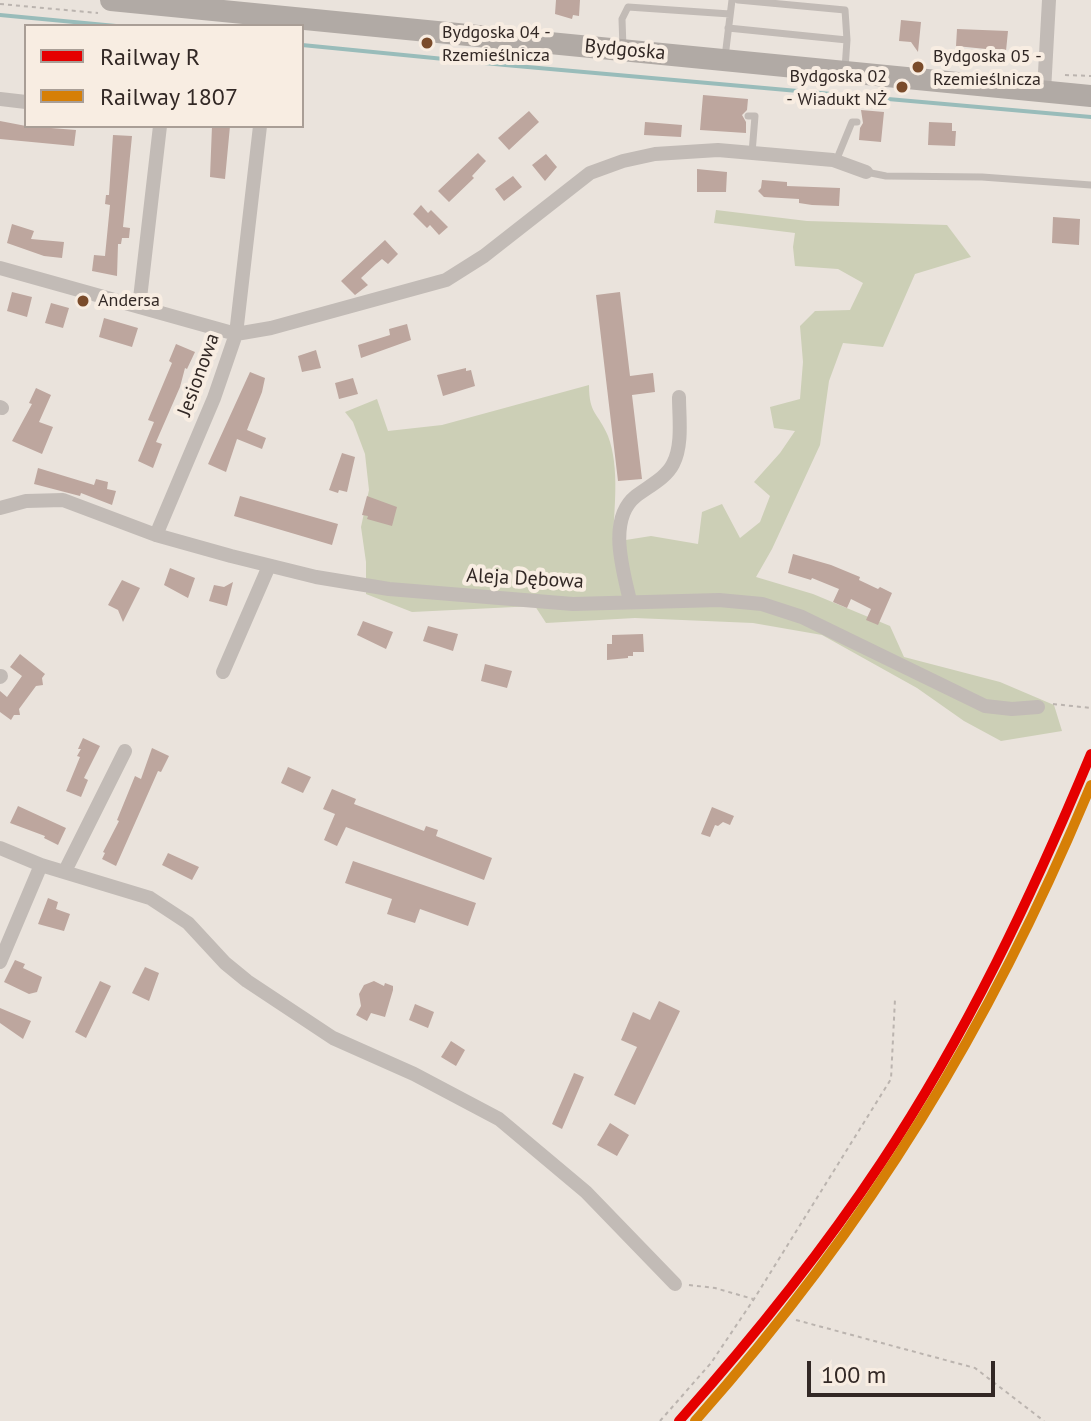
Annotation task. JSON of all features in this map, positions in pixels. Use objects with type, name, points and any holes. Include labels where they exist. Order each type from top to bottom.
[{"type":"main road","name":"Bydgoska","points":[[111,0],[270,21],[845,71],[1045,83],[1091,96]]},
{"type":"street","points":[[1045,83],[1049,0]]},
{"type":"street","points":[[0,99],[24,102]]},
{"type":"street","points":[[139,307],[160,128]]},
{"type":"street","name":"Jesionowa","points":[[156,535],[214,398],[236,334],[260,128]]},
{"type":"street","points":[[0,268],[236,334],[271,328],[446,280],[484,256],[590,173],[655,154],[718,150],[836,161],[866,172]]},
{"type":"street","points":[[630,601],[620,555],[621,523],[629,502],[668,473],[675,460],[679,397]]},
{"type":"street","name":"Aleja Dębowa","points":[[0,508],[26,501],[63,500],[156,535],[269,566],[389,589],[573,604],[719,600],[762,604],[802,617],[985,706],[1012,709],[1038,707]]},
{"type":"street","points":[[223,672],[269,566]]},
{"type":"street","points":[[65,871],[125,751]]},
{"type":"street","points":[[0,848],[41,865],[160,903],[188,923],[225,963],[247,981],[333,1038],[414,1074],[499,1119],[586,1192],[675,1284]]},
{"type":"street","points":[[0,962],[41,865]]},
{"type":"lane","points":[[725,60],[730,14],[735,0],[845,10]]},
{"type":"lane","points":[[845,0],[845,71]]},
{"type":"lane","points":[[623,50],[622,19],[628,7],[730,14]]},
{"type":"lane","points":[[728,28],[847,40]]},
{"type":"lane","points":[[748,116],[755,116],[752,153]]},
{"type":"lane","points":[[836,161],[852,122],[857,122]]},
{"type":"lane","points":[[866,172],[886,176],[982,177],[1091,185]]},
{"type":"path","points":[[1045,83],[1091,76]]},
{"type":"path","points":[[1038,707],[1058,703],[1091,708]]},
{"type":"path","points":[[660,1421],[711,1363],[891,1079],[895,999]]},
{"type":"path","points":[[675,1284],[715,1288],[754,1299]]},
{"type":"path","points":[[796,1320],[975,1368],[1044,1421]]},
{"type":"green space","points":[[716,210],[807,221],[947,225],[971,257],[915,274],[883,347],[843,343],[829,381],[820,445],[756,577],[813,594],[890,626],[904,657],[1000,682],[1054,705],[1062,731],[1001,741],[964,721],[917,688],[822,635],[753,623],[635,618],[546,623],[535,606],[412,612],[366,594],[361,527],[369,490],[365,454],[353,422],[345,412],[377,399],[388,431],[442,425],[589,385],[592,408],[608,436],[614,461],[613,542],[651,536],[698,544],[702,512],[722,504],[740,538],[760,522],[770,496],[754,482],[795,431],[774,428],[770,407],[800,399],[803,362],[800,326],[815,311],[850,310],[863,283],[838,269],[795,266],[795,233],[714,223]]},
{"type":"building","points":[[556,0],[580,0],[579,16],[573,15],[572,19],[555,14]]},
{"type":"building","points":[[901,20],[921,22],[918,52],[911,42],[899,41]]},
{"type":"building","points":[[957,29],[1008,31],[1006,51],[956,46]]},
{"type":"building","points":[[703,95],[748,99],[747,110],[742,115],[746,133],[700,130]]},
{"type":"building","points":[[861,110],[884,112],[881,142],[859,140],[863,123]]},
{"type":"building","points":[[529,111],[539,122],[509,150],[498,138]]},
{"type":"building","points":[[0,121],[24,128],[76,130],[74,146],[0,139]]},
{"type":"building","points":[[645,122],[682,125],[681,137],[644,135]]},
{"type":"building","points":[[929,122],[952,123],[952,131],[956,131],[955,146],[928,145]]},
{"type":"building","points":[[212,128],[230,128],[225,179],[210,177]]},
{"type":"building","points":[[113,135],[132,136],[123,227],[130,228],[129,238],[122,238],[121,244],[118,244],[117,276],[92,271],[94,255],[105,256],[110,205],[105,204],[106,195],[109,195]]},
{"type":"building","points":[[478,153],[486,161],[472,176],[474,178],[449,202],[438,191]]},
{"type":"building","points":[[546,154],[557,167],[545,181],[532,165]]},
{"type":"building","points":[[697,169],[727,172],[726,192],[697,192]]},
{"type":"building","points":[[513,176],[522,187],[504,201],[495,189]]},
{"type":"building","points":[[762,180],[787,182],[787,186],[840,188],[839,206],[764,197],[758,191]]},
{"type":"building","points":[[421,205],[428,213],[431,210],[448,227],[439,235],[413,214]]},
{"type":"building","points":[[1053,217],[1080,219],[1079,245],[1052,243]]},
{"type":"building","points":[[12,224],[34,231],[31,239],[64,242],[62,258],[44,256],[7,243]]},
{"type":"building","points":[[385,240],[398,254],[388,264],[382,259],[361,278],[368,285],[355,295],[341,281]]},
{"type":"building","points":[[12,292],[32,297],[27,317],[7,311]]},
{"type":"building","points":[[620,292],[630,376],[653,373],[655,392],[632,395],[642,479],[618,481],[596,295]]},
{"type":"building","points":[[51,303],[69,308],[63,328],[45,323]]},
{"type":"building","points":[[104,318],[138,328],[132,347],[99,337]]},
{"type":"building","points":[[407,324],[411,340],[361,358],[358,345],[390,335],[389,329]]},
{"type":"building","points":[[176,344],[195,352],[185,368],[156,442],[162,444],[153,468],[138,461],[154,422],[148,420],[172,363],[169,361]]},
{"type":"building","points":[[316,350],[321,368],[302,372],[298,356]]},
{"type":"building","points":[[466,368],[466,371],[471,370],[475,386],[443,396],[437,375]]},
{"type":"building","points":[[250,372],[265,378],[247,430],[266,438],[262,449],[237,439],[226,472],[208,464]]},
{"type":"building","points":[[353,378],[358,394],[339,399],[335,383]]},
{"type":"building","points":[[36,388],[51,395],[39,422],[53,427],[42,454],[12,441],[32,404],[29,403]]},
{"type":"building","points":[[342,453],[355,457],[347,492],[339,490],[338,493],[329,490]]},
{"type":"building","points":[[38,468],[94,485],[96,479],[108,482],[107,489],[116,491],[112,505],[81,493],[80,496],[34,484]]},
{"type":"building","points":[[240,496],[338,524],[332,545],[234,516]]},
{"type":"building","points":[[367,496],[397,507],[392,526],[362,515]]},
{"type":"building","points":[[793,554],[831,565],[892,593],[878,625],[866,620],[871,609],[851,599],[847,608],[833,602],[839,589],[812,578],[788,573]]},
{"type":"building","points":[[170,568],[195,578],[188,598],[164,585]]},
{"type":"building","points":[[122,580],[140,588],[123,622],[118,610],[108,605]]},
{"type":"building","points":[[233,582],[227,606],[209,601],[214,585],[224,587]]},
{"type":"building","points":[[363,621],[393,632],[386,649],[357,635]]},
{"type":"building","points":[[428,626],[458,634],[453,651],[423,641]]},
{"type":"building","points":[[643,634],[644,652],[633,652],[633,656],[628,658],[607,660],[607,644],[612,644],[612,635]]},
{"type":"building","points":[[20,654],[45,674],[43,685],[36,686],[19,709],[20,715],[14,715],[11,720],[0,712],[0,691],[7,697],[22,676],[10,667]]},
{"type":"building","points":[[485,664],[512,671],[507,688],[481,681]]},
{"type":"building","points":[[83,738],[100,746],[84,778],[88,780],[81,797],[66,791],[80,757],[77,756],[81,749],[78,749]]},
{"type":"building","points":[[152,748],[169,756],[161,772],[158,771],[116,866],[102,859],[103,852],[119,821],[135,776],[141,779]]},
{"type":"building","points":[[288,767],[311,777],[303,793],[281,783]]},
{"type":"building","points":[[332,789],[356,799],[354,804],[424,831],[426,826],[438,830],[436,836],[492,858],[484,880],[346,827],[337,846],[324,840],[335,814],[323,809]]},
{"type":"building","points":[[18,806],[66,828],[58,845],[45,836],[10,823]]},
{"type":"building","points":[[712,807],[734,816],[730,825],[723,822],[715,825],[710,837],[701,834]]},
{"type":"building","points":[[168,853],[199,867],[192,880],[162,865]]},
{"type":"building","points":[[353,861],[476,903],[468,926],[420,909],[415,923],[387,914],[392,899],[345,883]]},
{"type":"building","points":[[48,898],[58,902],[56,909],[70,914],[64,931],[38,924]]},
{"type":"building","points":[[15,960],[25,964],[23,968],[42,977],[37,992],[29,994],[4,982]]},
{"type":"building","points":[[145,967],[159,973],[149,1001],[132,993]]},
{"type":"building","points":[[100,981],[111,986],[86,1038],[75,1032]]},
{"type":"building","points":[[374,981],[393,986],[393,990],[385,1017],[371,1013],[367,1021],[356,1015],[361,1006],[359,994],[364,985]]},
{"type":"building","points":[[659,1001],[680,1011],[635,1105],[614,1095],[637,1047],[621,1040],[633,1012],[650,1020]]},
{"type":"building","points":[[415,1004],[434,1012],[428,1028],[409,1020]]},
{"type":"building","points":[[0,1008],[31,1021],[23,1039],[0,1023]]},
{"type":"building","points":[[451,1041],[465,1050],[456,1066],[441,1057]]},
{"type":"building","points":[[574,1073],[584,1077],[562,1129],[552,1124]]},
{"type":"building","points":[[610,1123],[629,1135],[617,1156],[597,1145]]},
{"type":"waterway","points":[[0,15],[95,24]]},
{"type":"waterway","points":[[304,45],[1091,117]]},
{"type":"rail line","name":"R","points":[[679,1421],[810,1263],[912,1114],[996,964],[1091,754]]},
{"type":"rail line","name":"1807","points":[[695,1421],[758,1348],[816,1273],[870,1198],[920,1120],[1011,959],[1091,785]]},
{"type":"place","name":"Bydgoska 04 - Rzemieślnicza","points":[[427,43]]},
{"type":"place","name":"Bydgoska 05 - Rzemieślnicza","points":[[918,67]]},
{"type":"place","name":"Bydgoska 02 - Wiadukt NŻ","points":[[902,87]]},
{"type":"place","name":"Andersa","points":[[83,301]]}]
